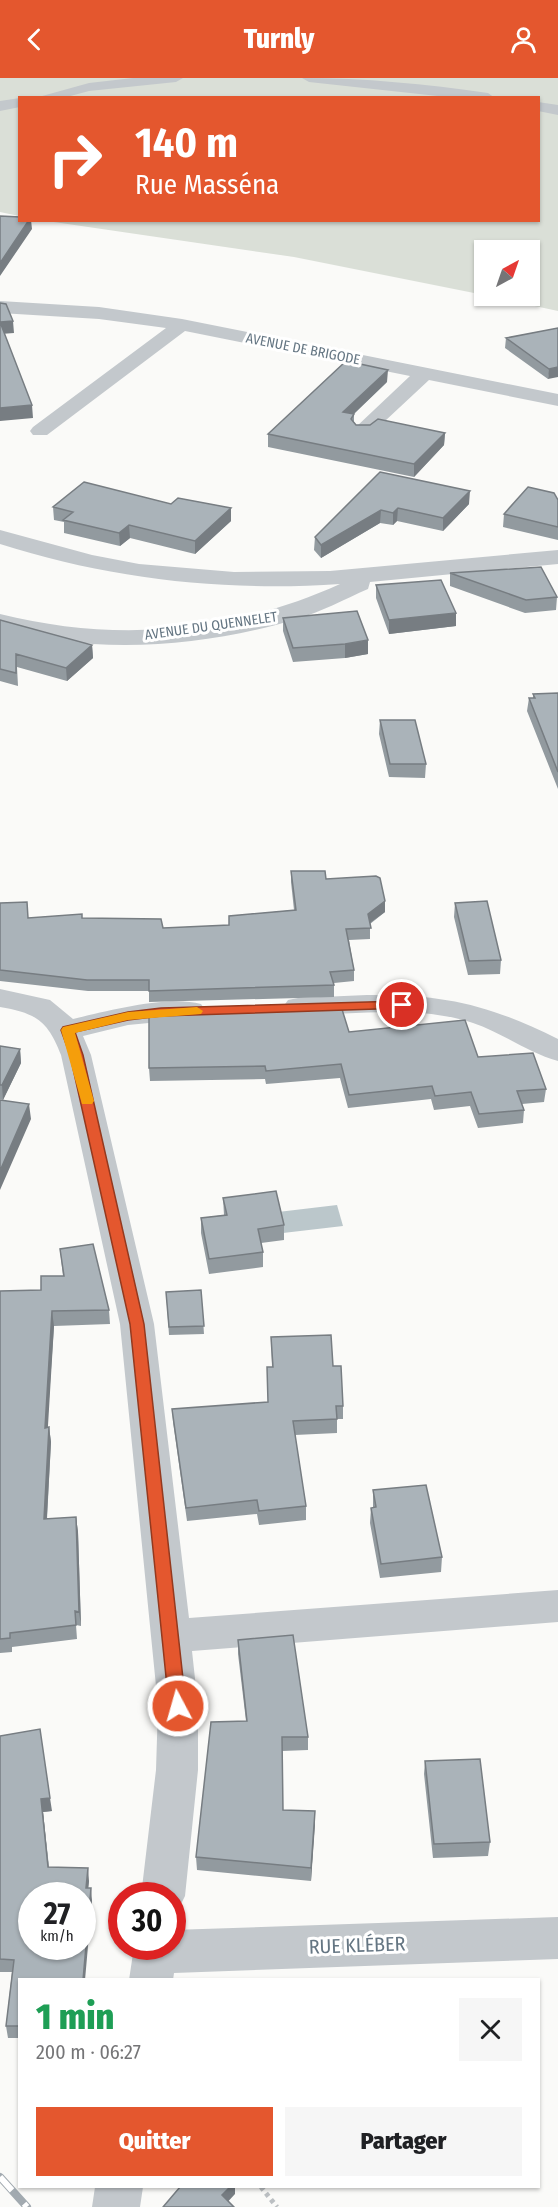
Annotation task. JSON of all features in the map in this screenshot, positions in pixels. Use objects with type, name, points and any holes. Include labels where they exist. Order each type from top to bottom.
[{"type":"street","points":[[52,96],[100,86],[176,78]]},
{"type":"street","points":[[309,78],[417,87],[475,96]]},
{"type":"street","points":[[0,106],[18,102]]},
{"type":"street","points":[[540,106],[558,110]]},
{"type":"street","name":"AVENUE DE BRIGODE","points":[[0,307],[99,313],[182,325],[558,400]]},
{"type":"street","points":[[40,431],[182,325]]},
{"type":"street","points":[[363,431],[425,373]]},
{"type":"street","name":"AVENUE DU QUENNELET","points":[[0,537],[93,563],[184,575],[287,580],[380,575],[491,561],[558,557]]},
{"type":"street","points":[[0,563],[21,544]]},
{"type":"street","name":"AVENUE DU QUENNELET","points":[[0,621],[44,633],[100,637],[191,632],[287,615],[380,575]]},
{"type":"street","points":[[0,998],[37,1005],[56,1016],[68,1030],[79,1066],[137,1324],[178,1706],[177,1770],[165,1882]]},
{"type":"street","points":[[268,1008],[384,1005],[456,1009],[484,1017],[558,1051]]},
{"type":"street","points":[[68,1030],[128,1016],[220,1010]]},
{"type":"street","points":[[171,1636],[558,1606]]},
{"type":"street","name":"RUE KLÉBER","points":[[186,1958],[558,1938]]},
{"type":"street","points":[[116,2207],[120,2188]]},
{"type":"path","points":[[262,2188],[277,2207]]},
{"type":"shaded area","points":[[0,78],[558,78],[558,311],[535,306],[540,306],[540,240],[474,240],[474,293],[294,257],[54,222],[540,222],[540,96],[18,96],[18,216],[0,212]]},
{"type":"shaded area","points":[[337,1205],[343,1226],[283,1233],[278,1212]]},
{"type":"building","points":[[0,216],[18,217],[18,222],[28,222],[0,263]]},
{"type":"building","points":[[0,303],[6,304],[13,321],[0,322]]},
{"type":"building","points":[[0,322],[32,405],[0,408]]},
{"type":"building","points":[[558,328],[558,367],[549,369],[506,338]]},
{"type":"building","points":[[346,361],[388,370],[343,412],[354,414],[351,419],[356,425],[370,425],[378,419],[445,433],[414,464],[268,434]]},
{"type":"building","points":[[380,472],[470,491],[443,518],[398,508],[393,513],[381,510],[321,545],[315,537]]},
{"type":"building","points":[[84,482],[171,504],[178,498],[231,508],[195,541],[129,525],[119,533],[63,520],[73,512],[53,507]]},
{"type":"building","points":[[528,487],[554,493],[558,500],[558,527],[504,514]]},
{"type":"building","points":[[541,567],[557,597],[526,600],[450,573]]},
{"type":"building","points":[[441,580],[456,613],[389,620],[376,585]]},
{"type":"building","points":[[357,611],[368,640],[345,644],[293,648],[283,618]]},
{"type":"building","points":[[0,620],[92,645],[66,668],[16,654],[16,673],[0,669]]},
{"type":"building","points":[[558,693],[558,772],[529,698],[535,698],[533,694]]},
{"type":"building","points":[[380,720],[415,720],[426,764],[390,764]]},
{"type":"building","points":[[291,871],[325,871],[326,879],[376,876],[380,878],[385,901],[368,914],[371,928],[346,929],[354,970],[330,972],[334,985],[149,991],[149,980],[87,980],[0,970],[0,903],[27,902],[28,918],[82,914],[82,918],[161,919],[163,928],[229,925],[229,916],[296,910]]},
{"type":"building","points":[[487,901],[501,960],[469,961],[455,903]]},
{"type":"building","points":[[341,1006],[349,1032],[465,1020],[478,1057],[533,1053],[546,1089],[517,1091],[524,1110],[479,1114],[471,1092],[435,1096],[432,1086],[349,1095],[341,1064],[266,1071],[265,1066],[149,1068],[149,1011]]},
{"type":"building","points":[[0,1046],[20,1049],[2,1085],[0,1085]]},
{"type":"building","points":[[0,1100],[29,1104],[0,1171]]},
{"type":"building","points":[[276,1191],[284,1225],[258,1229],[263,1252],[209,1259],[201,1218],[227,1215],[223,1198]]},
{"type":"building","points":[[93,1244],[109,1310],[52,1311],[45,1428],[49,1427],[44,1519],[76,1517],[79,1612],[75,1611],[76,1625],[10,1633],[10,1638],[0,1639],[0,1291],[41,1290],[41,1276],[64,1276],[60,1249]]},
{"type":"building","points":[[201,1290],[204,1326],[169,1327],[166,1292]]},
{"type":"building","points":[[331,1335],[333,1366],[341,1366],[343,1406],[336,1406],[337,1419],[293,1421],[306,1506],[259,1511],[257,1500],[186,1508],[172,1409],[268,1402],[267,1367],[273,1367],[271,1337]]},
{"type":"building","points":[[426,1485],[442,1557],[381,1564],[371,1508],[376,1507],[373,1490]]},
{"type":"building","points":[[293,1635],[308,1737],[282,1737],[283,1810],[315,1811],[311,1868],[196,1857],[211,1722],[247,1721],[238,1640]]},
{"type":"building","points":[[40,1729],[50,1798],[41,1799],[48,1867],[88,1868],[87,1882],[18,1882],[18,1960],[85,1960],[83,1978],[18,1978],[18,2026],[6,2026],[14,1960],[0,1959],[0,1736]]},
{"type":"building","points":[[480,1759],[490,1842],[434,1844],[425,1761]]},
{"type":"building","points":[[179,2188],[229,2188],[222,2195],[234,2207],[163,2207]]},
{"type":"railway","points":[[0,2177],[27,2207]]},
{"type":"slow traffic","points":[[87,1101],[68,1030],[128,1016],[197,1011]]},
{"type":"route","points":[[178,1706],[137,1324],[126,1268],[76,1055],[68,1030],[128,1016],[161,1012],[402,1005]]}]
